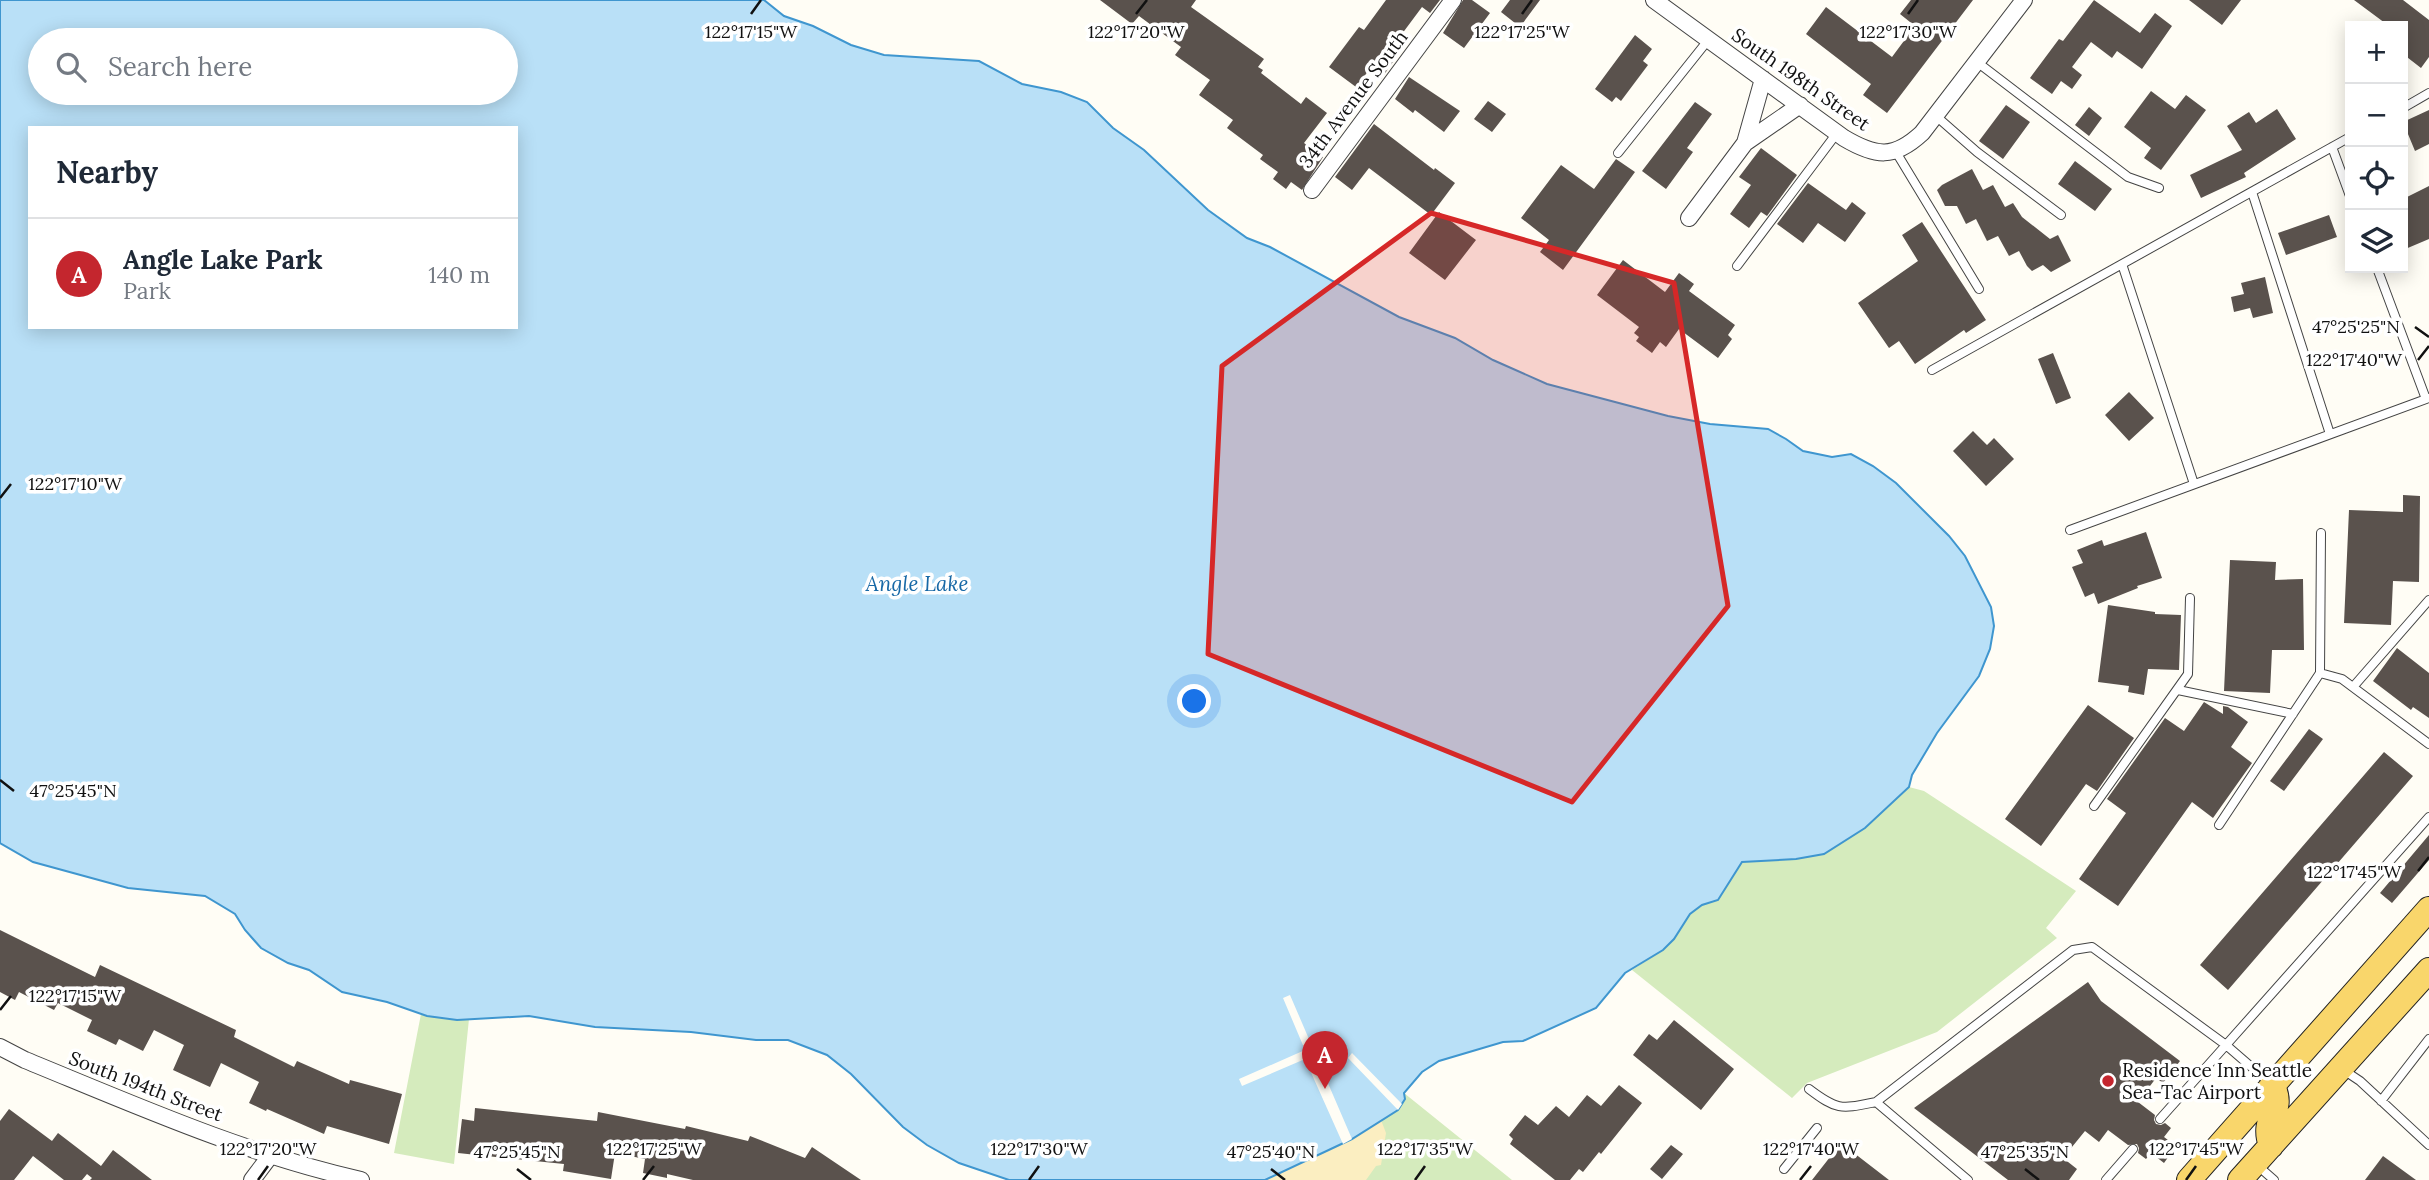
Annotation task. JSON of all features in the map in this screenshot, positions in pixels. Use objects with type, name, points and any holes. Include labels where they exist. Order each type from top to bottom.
[{"type":"main road","points":[[2189,1180],[2429,909]]},
{"type":"main road","points":[[2255,1163],[2429,970]]},
{"type":"main road","points":[[2255,1163],[2267,1134],[2268,1123],[2278,1105],[2273,1086]]},
{"type":"street","name":"34th Avenue South","points":[[1312,190],[1453,0]]},
{"type":"street","name":"South 198th Street","points":[[1654,0],[1859,146],[1875,152],[1896,152]]},
{"type":"street","points":[[1896,152],[1909,145],[1936,116],[2024,0]]},
{"type":"street","points":[[1745,143],[1763,79]]},
{"type":"street","points":[[1689,218],[1745,143],[1800,105]]},
{"type":"street","name":"South 194th Street","points":[[0,1047],[177,1121],[270,1156],[361,1180]]},
{"type":"street","points":[[252,1180],[270,1156]]},
{"type":"lane","points":[[1618,153],[1709,39]]},
{"type":"lane","points":[[1977,62],[2128,177],[2159,188]]},
{"type":"lane","points":[[2408,105],[2429,93]]},
{"type":"lane","points":[[1936,116],[1977,152],[2061,215]]},
{"type":"lane","points":[[1737,266],[1837,132]]},
{"type":"lane","points":[[1932,370],[2345,140]]},
{"type":"lane","points":[[2332,147],[2345,182]]},
{"type":"lane","points":[[1896,152],[1979,289]]},
{"type":"lane","points":[[2252,192],[2330,434]]},
{"type":"lane","points":[[2122,264],[2194,485]]},
{"type":"lane","points":[[2070,530],[2428,398],[2379,273]]},
{"type":"lane","points":[[2219,825],[2320,673],[2321,533]]},
{"type":"lane","points":[[2094,806],[2188,674],[2190,598]]},
{"type":"lane","points":[[2353,687],[2429,600]]},
{"type":"lane","points":[[2320,673],[2336,676],[2353,687],[2429,744]]},
{"type":"lane","points":[[2178,690],[2293,714]]},
{"type":"lane","points":[[2160,1119],[2429,817]]},
{"type":"lane","points":[[1809,1089],[1836,1107],[1876,1102],[2073,950],[2092,947],[2226,1045],[2273,1086]]},
{"type":"lane","points":[[2381,1101],[2429,1040]]},
{"type":"lane","points":[[2341,1068],[2360,1081],[2429,1145]]},
{"type":"lane","points":[[1876,1102],[1968,1180]]},
{"type":"lane","points":[[1784,1169],[1817,1128]]},
{"type":"lane","points":[[2105,1180],[2133,1149]]},
{"type":"lane","points":[[2255,1163],[2274,1180]]},
{"type":"highlighted area","points":[[1431,213],[1674,283],[1728,606],[1572,802],[1208,654],[1222,366]]},
{"type":"green space","points":[[1909,787],[1924,791],[2076,891],[2046,928],[2057,938],[1937,1032],[1807,1083],[1792,1098],[1632,970],[1663,950],[1674,939],[1690,914],[1702,905],[1718,900],[1742,862],[1768,859],[1865,828]]},
{"type":"green space","points":[[421,1014],[457,1020],[469,1019],[454,1164],[394,1153]]},
{"type":"green space","points":[[1404,1093],[1512,1180],[1265,1180],[1342,1144],[1398,1110]]},
{"type":"sand","points":[[1381,1120],[1386,1133],[1381,1165],[1376,1166],[1366,1180],[1265,1180],[1343,1144]]},
{"type":"water","name":"Angle Lake","points":[[0,0],[764,0],[784,16],[813,26],[851,45],[884,55],[979,61],[1022,84],[1061,92],[1087,102],[1113,128],[1144,150],[1208,210],[1247,238],[1270,247],[1399,317],[1455,338],[1493,360],[1547,384],[1668,416],[1710,424],[1768,429],[1803,451],[1832,457],[1851,454],[1873,466],[1896,483],[1949,536],[1965,556],[1991,607],[1994,626],[1990,649],[1979,676],[1937,733],[1912,775],[1909,787],[1865,828],[1824,854],[1796,859],[1742,862],[1718,900],[1702,905],[1690,914],[1674,939],[1663,950],[1625,973],[1596,1008],[1523,1041],[1503,1042],[1439,1061],[1422,1072],[1404,1093],[1405,1099],[1398,1110],[1352,1139],[1265,1180],[1009,1180],[959,1163],[927,1145],[903,1127],[851,1074],[827,1055],[788,1040],[756,1040],[691,1032],[595,1027],[529,1016],[457,1020],[427,1016],[387,1002],[342,992],[309,970],[288,963],[261,948],[235,914],[205,896],[128,888],[33,862],[0,843]]},
{"type":"pier","points":[[1290,995],[1352,1139],[1343,1144],[1305,1059],[1242,1086],[1239,1079],[1305,1050],[1283,998]]},
{"type":"pier","points":[[1352,1053],[1402,1104],[1398,1110],[1348,1058]]},
{"type":"building","points":[[1100,0],[1196,0],[1191,7],[1264,59],[1258,67],[1263,70],[1261,73],[1301,104],[1306,97],[1327,113],[1304,143],[1323,157],[1302,190],[1291,182],[1286,189],[1273,179],[1278,172],[1260,159],[1263,155],[1227,128],[1233,120],[1199,95],[1210,80],[1175,55],[1181,47],[1139,16],[1132,24]]},
{"type":"building","points":[[1386,0],[1440,0],[1430,13],[1422,7],[1390,50],[1397,56],[1381,79],[1369,70],[1356,87],[1329,67],[1359,27],[1364,30]]},
{"type":"building","points":[[1463,0],[1472,0],[1490,13],[1464,48],[1443,33]]},
{"type":"building","points":[[1510,0],[1540,0],[1520,27],[1501,12]]},
{"type":"building","points":[[1911,0],[1973,0],[1887,113],[1863,95],[1871,84],[1806,34],[1826,7],[1892,57],[1915,26],[1900,14]]},
{"type":"building","points":[[2094,0],[2140,33],[2155,13],[2172,26],[2142,69],[2117,51],[2112,58],[2091,42],[2072,67],[2082,75],[2072,89],[2061,81],[2052,94],[2030,78],[2059,39],[2063,41]]},
{"type":"building","points":[[2189,0],[2241,0],[2222,25]]},
{"type":"building","points":[[2354,0],[2403,0],[2429,20],[2429,57],[2421,68],[2408,58],[2408,21],[2382,21]]},
{"type":"building","points":[[1635,35],[1652,49],[1643,61],[1648,65],[1621,101],[1616,97],[1612,102],[1595,89]]},
{"type":"building","points":[[1409,77],[1460,111],[1444,132],[1395,99]]},
{"type":"building","points":[[2151,91],[2175,109],[2186,95],[2206,110],[2161,170],[2144,158],[2151,148],[2124,127]]},
{"type":"building","points":[[1488,101],[1506,114],[1492,132],[1474,119]]},
{"type":"building","points":[[1695,102],[1712,114],[1687,148],[1693,152],[1666,189],[1642,171]]},
{"type":"building","points":[[2006,105],[2030,122],[2003,159],[1979,141]]},
{"type":"building","points":[[2089,107],[2102,118],[2089,136],[2075,125]]},
{"type":"building","points":[[2277,109],[2296,139],[2244,173],[2246,177],[2201,198],[2190,175],[2242,150],[2227,126],[2249,112],[2256,123]]},
{"type":"building","points":[[2429,110],[2429,144],[2415,151],[2408,134],[2408,120]]},
{"type":"building","points":[[1374,124],[1455,183],[1431,215],[1369,168],[1352,190],[1335,177]]},
{"type":"building","points":[[1761,148],[1797,175],[1767,216],[1761,212],[1749,228],[1730,214],[1751,185],[1739,177]]},
{"type":"building","points":[[1616,159],[1635,172],[1563,270],[1540,252],[1549,240],[1521,218],[1561,165],[1594,189]]},
{"type":"building","points":[[2075,161],[2112,189],[2095,211],[2058,184]]},
{"type":"building","points":[[1972,169],[1983,190],[1993,185],[2005,207],[2013,203],[2022,217],[2050,239],[2058,235],[2071,261],[2051,272],[2043,265],[2032,271],[2019,251],[2009,256],[1998,236],[1987,241],[1976,219],[1966,224],[1957,206],[1945,206],[1937,190]]},
{"type":"building","points":[[1808,183],[1846,210],[1852,202],[1866,213],[1845,242],[1818,223],[1803,243],[1777,224]]},
{"type":"building","points":[[2429,186],[2429,239],[2408,248],[2408,210],[2408,196]]},
{"type":"building","points":[[1439,212],[1476,240],[1445,280],[1409,253]]},
{"type":"building","points":[[2329,215],[2337,237],[2286,255],[2278,233]]},
{"type":"building","points":[[1922,222],[1986,320],[1966,333],[1964,330],[1915,364],[1899,341],[1889,348],[1858,303],[1918,261],[1902,235]]},
{"type":"building","points":[[1623,260],[1665,292],[1679,273],[1694,284],[1689,291],[1735,325],[1728,335],[1732,339],[1718,358],[1679,329],[1666,347],[1660,342],[1652,353],[1636,341],[1639,337],[1634,333],[1639,327],[1597,295]]},
{"type":"building","points":[[2265,277],[2273,313],[2253,318],[2250,308],[2234,312],[2231,297],[2244,294],[2241,283]]},
{"type":"building","points":[[2053,353],[2071,398],[2056,404],[2038,359]]},
{"type":"building","points":[[2129,392],[2154,418],[2129,441],[2105,415]]},
{"type":"building","points":[[1973,431],[1987,445],[1994,438],[2014,459],[1986,486],[1953,451]]},
{"type":"building","points":[[2403,495],[2420,496],[2419,582],[2393,581],[2391,625],[2344,623],[2349,510],[2403,512]]},
{"type":"building","points":[[2146,532],[2162,578],[2098,604],[2094,593],[2085,597],[2072,567],[2083,563],[2077,550],[2102,540],[2104,546]]},
{"type":"building","points":[[2230,560],[2276,562],[2275,580],[2303,579],[2304,650],[2272,650],[2270,693],[2224,691]]},
{"type":"building","points":[[2108,605],[2155,614],[2181,615],[2179,670],[2148,669],[2144,695],[2128,692],[2129,686],[2098,682]]},
{"type":"building","points":[[2397,648],[2429,673],[2429,718],[2413,707],[2411,710],[2373,681]]},
{"type":"building","points":[[2204,702],[2223,714],[2223,706],[2228,707],[2248,722],[2231,747],[2252,763],[2213,818],[2192,802],[2118,906],[2079,879],[2126,813],[2107,799],[2165,718],[2184,731]]},
{"type":"building","points":[[2088,705],[2134,738],[2097,791],[2086,784],[2041,846],[2005,819]]},
{"type":"building","points":[[2309,729],[2323,739],[2284,791],[2270,781]]},
{"type":"building","points":[[2384,752],[2413,776],[2228,990],[2200,965]]},
{"type":"building","points":[[2429,835],[2429,860],[2392,903],[2380,893]]},
{"type":"building","points":[[0,930],[95,977],[100,965],[236,1030],[234,1037],[294,1067],[297,1061],[349,1084],[350,1080],[402,1094],[389,1144],[327,1126],[324,1134],[249,1103],[259,1082],[221,1063],[210,1087],[173,1070],[184,1045],[154,1030],[143,1051],[119,1039],[116,1045],[87,1031],[92,1020],[58,1003],[54,1010],[19,992],[15,1000],[0,992]]},
{"type":"building","name":"Residence Inn Seattle Sea-Tac Airport","points":[[2088,982],[2101,1001],[2180,1061],[2163,1083],[2156,1078],[2138,1102],[2155,1115],[2156,1124],[2165,1123],[2171,1128],[2164,1137],[2176,1146],[2164,1163],[2151,1153],[2146,1159],[2138,1153],[2137,1144],[2128,1145],[2108,1130],[2099,1142],[2085,1131],[2063,1158],[2077,1169],[2069,1180],[2008,1180],[1914,1108]]},
{"type":"building","points":[[1674,1020],[1734,1069],[1701,1110],[1633,1055],[1649,1034],[1657,1040]]},
{"type":"building","points":[[1619,1085],[1642,1103],[1601,1154],[1599,1152],[1583,1172],[1579,1169],[1570,1180],[1555,1180],[1510,1144],[1513,1139],[1509,1135],[1525,1115],[1538,1125],[1556,1106],[1569,1117],[1587,1095],[1601,1106]]},
{"type":"building","points":[[475,1108],[597,1121],[598,1112],[685,1129],[686,1126],[748,1141],[750,1136],[805,1158],[812,1147],[861,1180],[693,1180],[667,1174],[667,1178],[643,1173],[645,1159],[615,1153],[611,1179],[563,1171],[564,1164],[458,1153],[462,1119],[474,1121]]},
{"type":"building","points":[[9,1109],[52,1141],[58,1133],[101,1166],[113,1150],[152,1180],[90,1180],[92,1178],[87,1174],[82,1180],[64,1180],[33,1156],[14,1180],[0,1180],[0,1121]]},
{"type":"building","points":[[1841,1143],[1889,1180],[1812,1180]]},
{"type":"building","points":[[1671,1145],[1683,1154],[1662,1179],[1650,1169]]},
{"type":"building","points":[[2383,1156],[2416,1180],[2365,1180]]},
{"type":"place","name":"Residence Inn Seattle Sea-Tac Airport","points":[[2108,1081]]},
{"type":"place","name":"Angle Lake Park","points":[[1325,1089]]}]
